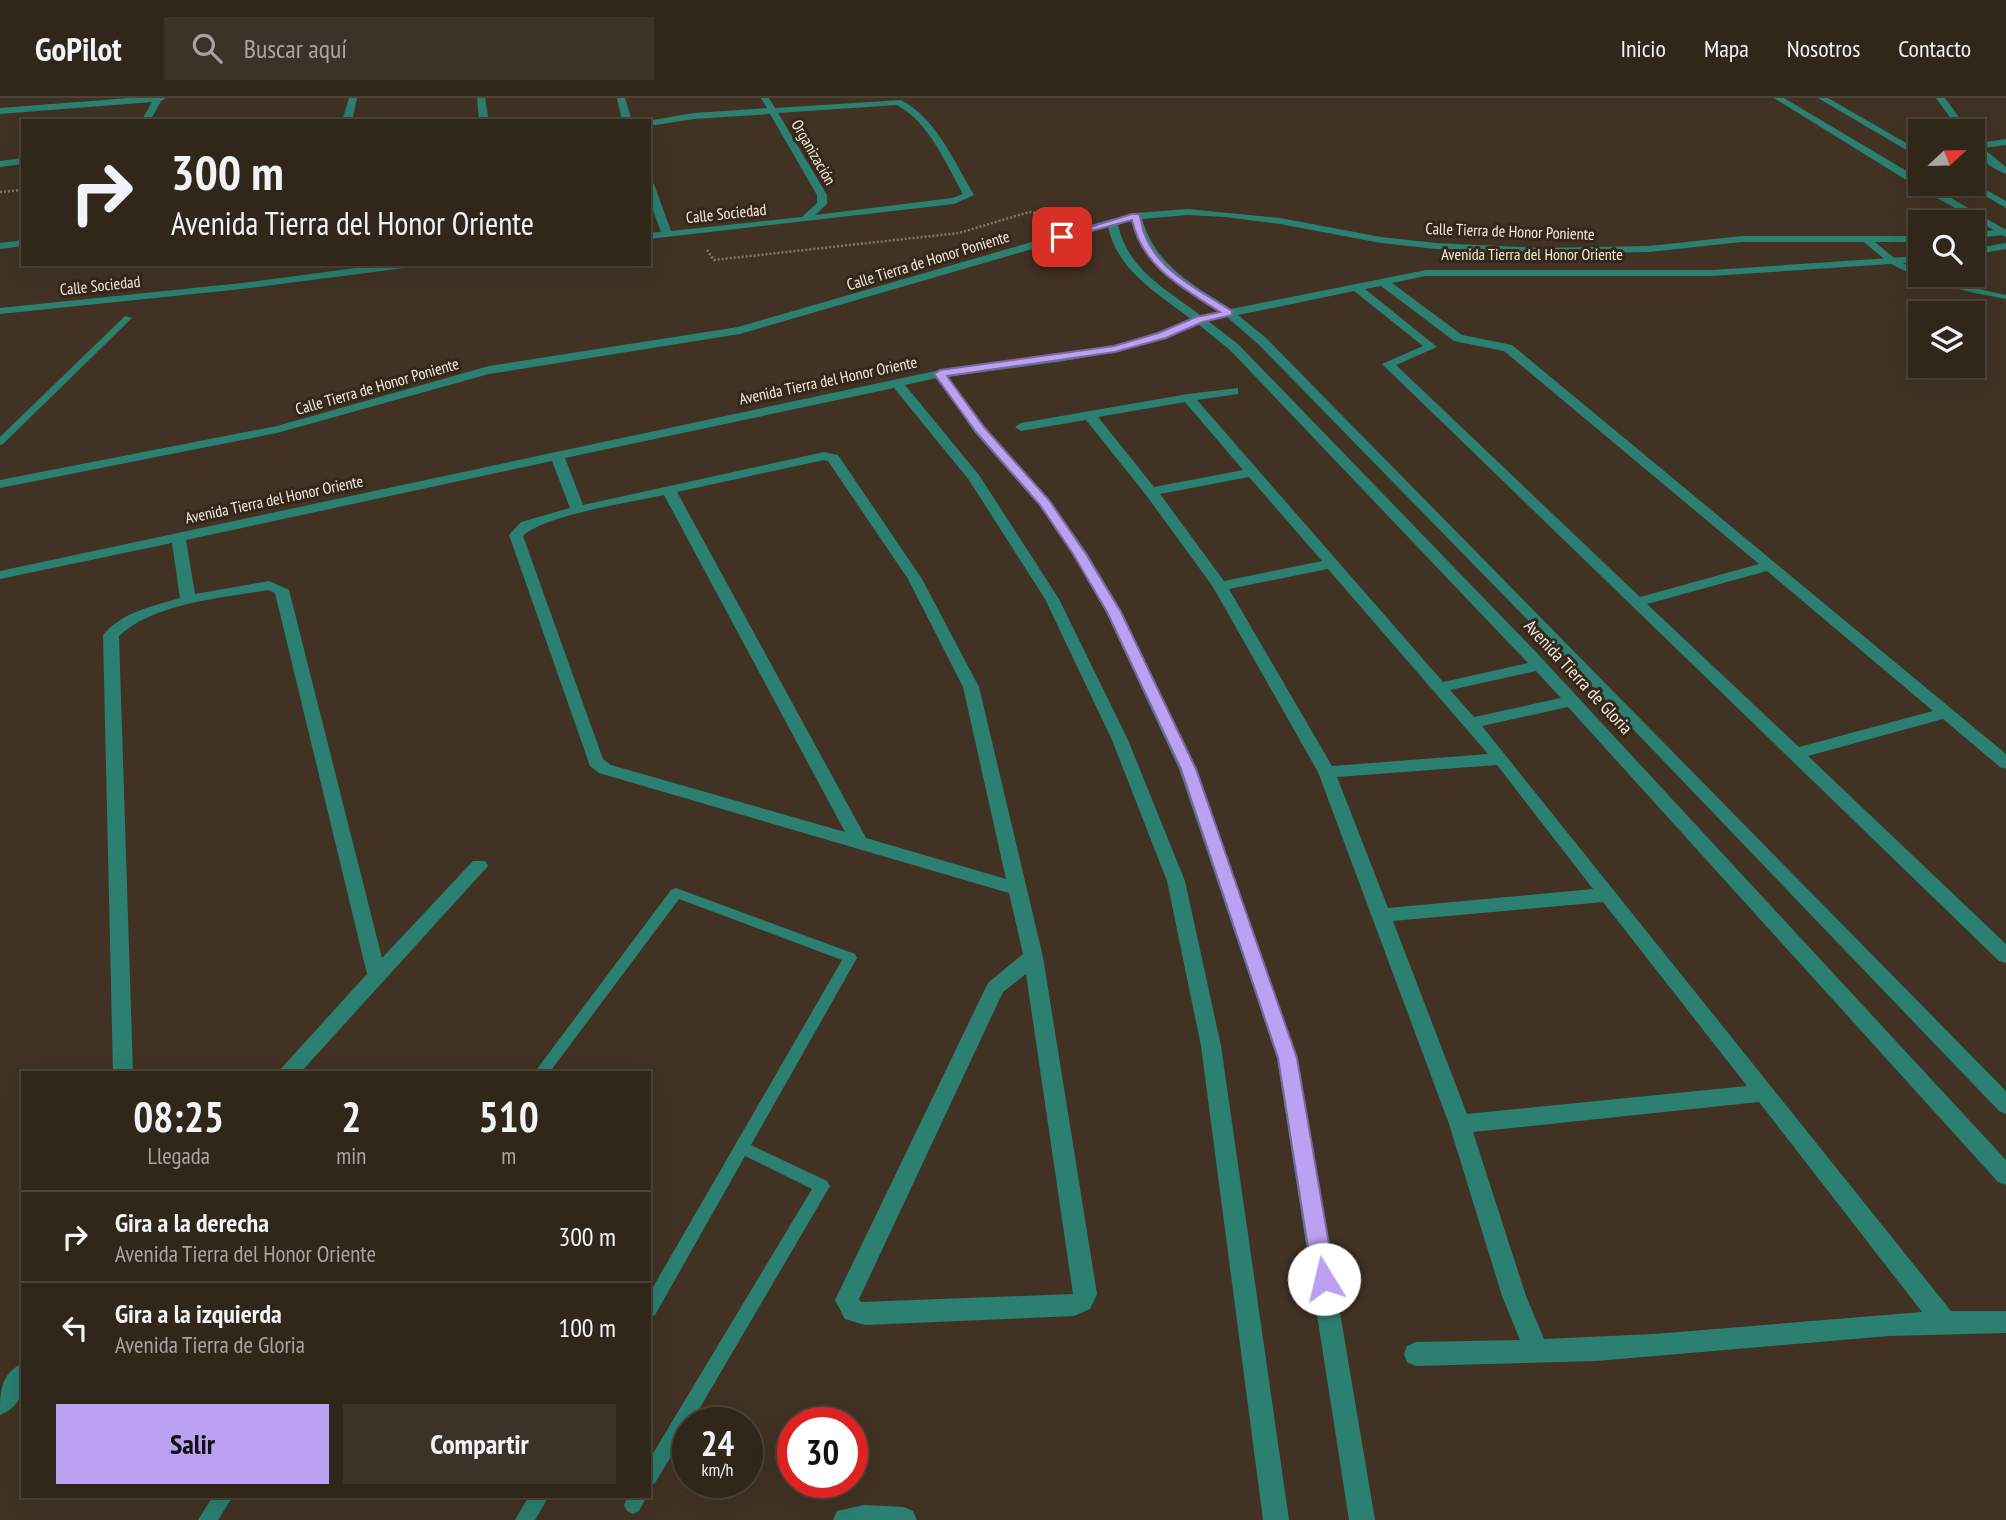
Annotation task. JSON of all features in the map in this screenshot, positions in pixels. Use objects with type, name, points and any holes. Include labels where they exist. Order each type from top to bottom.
[{"type":"street","points":[[0,111],[159,98]]},
{"type":"street","points":[[146,119],[159,98]]},
{"type":"street","points":[[348,119],[353,98]]},
{"type":"street","points":[[481,98],[484,119]]},
{"type":"street","points":[[621,98],[626,119]]},
{"type":"street","points":[[694,116],[716,107],[766,98]]},
{"type":"street","name":"Organización","points":[[766,98],[822,195],[822,204],[806,218]]},
{"type":"street","points":[[1778,98],[1908,177]]},
{"type":"street","points":[[1822,98],[1908,148]]},
{"type":"street","points":[[1945,99],[1958,119]]},
{"type":"street","name":"Calle Sociedad","points":[[651,236],[954,201],[969,195],[940,146],[909,107],[898,102],[772,111]]},
{"type":"street","points":[[651,123],[694,116],[772,111]]},
{"type":"street","points":[[1985,143],[2006,142]]},
{"type":"street","points":[[1985,157],[2006,171]]},
{"type":"street","points":[[0,164],[21,161]]},
{"type":"street","points":[[651,190],[667,234]]},
{"type":"street","points":[[1985,193],[2006,205]]},
{"type":"street","points":[[1941,196],[2005,233]]},
{"type":"street","name":"Calle Tierra de Honor Poniente","points":[[0,484],[272,431],[485,371],[577,353],[688,340],[740,330],[1136,216],[1188,212],[1234,215],[1381,240],[1436,246],[1541,251],[1674,247],[1742,239],[1908,239]]},
{"type":"street","name":"Avenida Tierra de Gloria","points":[[1136,216],[1140,235],[1152,255],[1171,275],[1228,313],[1262,341],[1567,651],[2006,1105]]},
{"type":"street","name":"Avenida Tierra de Gloria","points":[[1112,222],[1117,244],[1132,268],[1163,294],[1200,319],[1244,357],[1539,665],[2006,1175]]},
{"type":"street","points":[[1985,234],[2005,233]]},
{"type":"street","points":[[0,246],[21,243]]},
{"type":"street","points":[[1985,250],[2006,246]]},
{"type":"street","points":[[1674,247],[1712,273]]},
{"type":"street","name":"Avenida Tierra del Honor Oriente","points":[[0,575],[940,374],[1115,349],[1162,335],[1200,319],[1440,271],[1712,273],[1908,261]]},
{"type":"street","name":"Calle Sociedad","points":[[0,311],[242,286],[334,269],[381,266]]},
{"type":"street","points":[[1382,282],[1458,338],[1508,348],[2006,763]]},
{"type":"street","points":[[1356,287],[1430,347],[1388,364],[2006,956]]},
{"type":"street","points":[[940,374],[980,430],[1045,503],[1080,554],[1114,612],[1188,769],[1287,1058],[1362,1520]]},
{"type":"street","points":[[897,383],[974,478],[1052,599],[1120,740],[1176,881],[1211,1046],[1276,1520]]},
{"type":"street","points":[[1021,427],[1234,391]]},
{"type":"street","points":[[1188,398],[1501,759],[1944,1321]]},
{"type":"street","points":[[1089,415],[1151,492],[1220,586],[1327,772],[1460,1124],[1514,1296],[1537,1351]]},
{"type":"street","points":[[557,456],[578,510]]},
{"type":"street","points":[[1015,888],[606,769],[596,762],[516,535],[526,525],[578,510],[824,456],[833,458],[915,579],[971,687],[1015,888],[1033,957],[1085,1294],[1082,1301],[1074,1305],[865,1314],[853,1311],[847,1300],[996,986],[1033,957]]},
{"type":"street","points":[[1151,492],[1252,472]]},
{"type":"street","points":[[669,491],[860,843]]},
{"type":"street","points":[[178,537],[188,600]]},
{"type":"street","points":[[1220,586],[1332,564]]},
{"type":"street","points":[[1637,602],[1769,566]]},
{"type":"street","points":[[123,1071],[111,635],[121,624],[135,617],[188,600],[269,585],[282,590],[377,975]]},
{"type":"street","points":[[1438,688],[1539,665]]},
{"type":"street","points":[[1470,723],[1572,701]]},
{"type":"street","points":[[1795,754],[1945,713]]},
{"type":"street","points":[[1327,772],[1501,759]]},
{"type":"street","points":[[289,1071],[479,866]]},
{"type":"street","points":[[1382,915],[1608,895]]},
{"type":"street","points":[[1460,1124],[1764,1093]]},
{"type":"street","points":[[1416,1354],[1611,1350],[1944,1321],[2006,1322]]},
{"type":"street","points":[[0,1403],[21,1377]]},
{"type":"street","points":[[846,1520],[904,1520]]},
{"type":"lane","points":[[1867,240],[1895,263],[1908,268]]},
{"type":"lane","points":[[1961,287],[2006,297]]},
{"type":"lane","points":[[0,442],[128,318]]},
{"type":"lane","points":[[542,1071],[676,893],[850,958],[651,1307]]},
{"type":"lane","points":[[651,1474],[822,1185],[742,1148]]},
{"type":"lane","points":[[207,1520],[222,1498]]},
{"type":"lane","points":[[524,1520],[539,1498]]},
{"type":"path","points":[[0,192],[21,190]]},
{"type":"path","points":[[695,232],[714,260],[959,233],[1029,212],[1056,216]]},
{"type":"route","points":[[1062,237],[1136,216],[1140,235],[1152,255],[1171,275],[1228,313],[1200,319],[1162,335],[1115,349],[940,374],[948,389],[980,430],[1045,503],[1080,554],[1114,612],[1188,769],[1287,1058],[1324,1279]]}]
